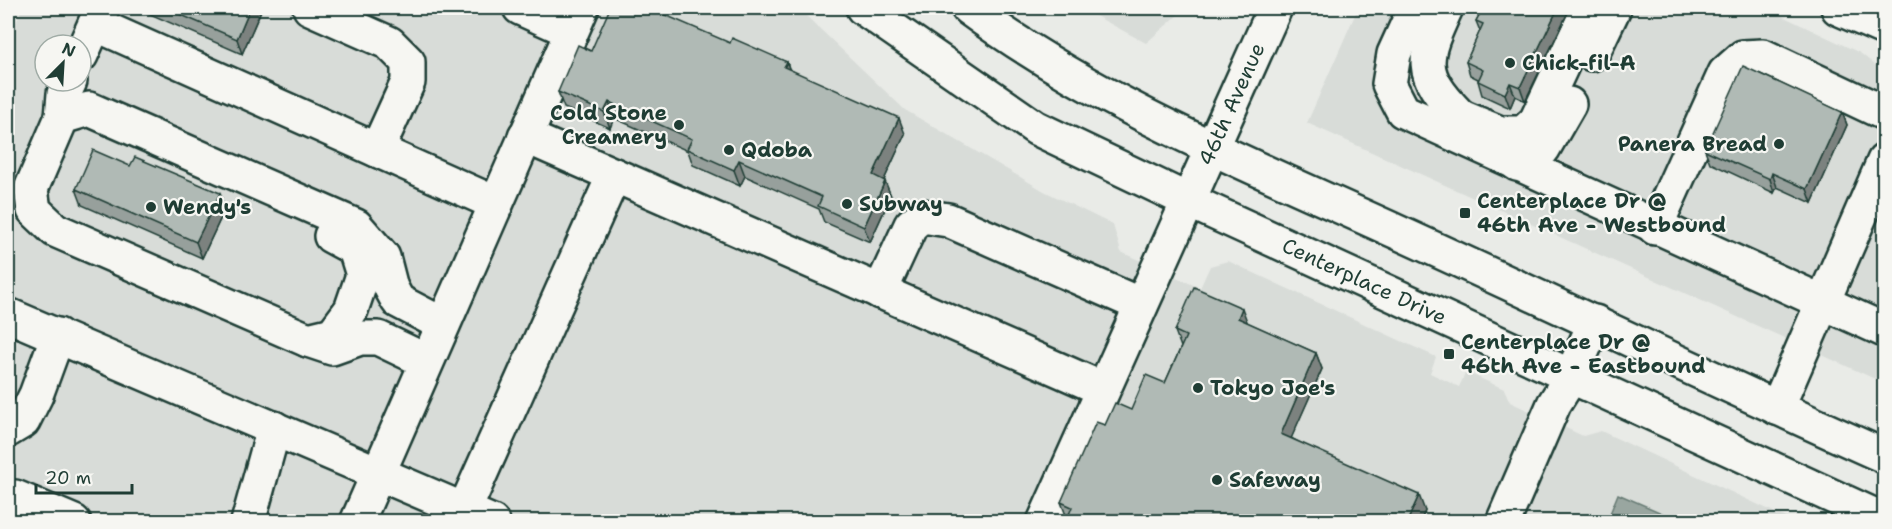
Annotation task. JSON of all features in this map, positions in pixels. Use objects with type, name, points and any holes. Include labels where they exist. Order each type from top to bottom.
[{"type":"street","points":[[310,8],[389,42],[408,62],[408,82],[377,150]]},
{"type":"street","points":[[357,522],[376,472],[577,20],[520,8]]},
{"type":"street","name":"Centerplace Drive","points":[[863,8],[1036,128],[1187,200],[1884,520]]},
{"type":"street","points":[[968,8],[1019,46],[1067,75],[1211,148],[1884,456]]},
{"type":"street","name":"46th Avenue","points":[[1044,522],[1275,8]]},
{"type":"street","points":[[1415,8],[1394,54],[1389,84],[1403,111],[1646,224],[1884,330]]},
{"type":"street","points":[[1429,8],[1412,46],[1411,74],[1417,92],[1427,101],[1500,134],[1523,133],[1536,122],[1589,8]]},
{"type":"street","points":[[1446,8],[1429,47],[1427,68],[1444,101],[1459,115]]},
{"type":"street","points":[[1517,164],[1543,148],[1555,130],[1614,8]]},
{"type":"street","points":[[1838,8],[1884,28]]},
{"type":"street","points":[[91,33],[99,16],[377,150],[495,203]]},
{"type":"street","points":[[1646,224],[1725,73],[1743,57],[1763,56],[1884,113]]},
{"type":"street","points":[[64,93],[75,113],[100,136],[327,234],[355,249],[363,275],[351,310],[333,334],[308,340]]},
{"type":"street","points":[[75,113],[356,226],[383,257],[391,288],[398,301],[442,324]]},
{"type":"street","points":[[75,113],[31,189],[34,210],[55,230],[308,340],[332,348],[360,338],[378,338],[426,361]]},
{"type":"street","points":[[1555,130],[1555,153],[1561,166],[1626,197],[1646,224]]},
{"type":"street","points":[[525,136],[1103,389]]},
{"type":"street","points":[[1776,408],[1884,161]]},
{"type":"street","points":[[8,315],[376,472],[472,518],[614,175]]},
{"type":"street","points":[[880,291],[911,225],[922,216],[948,220],[1140,305]]},
{"type":"street","points":[[1503,522],[1554,404],[1571,377],[1595,322]]},
{"type":"street","points":[[8,430],[23,421],[58,335]]},
{"type":"street","points":[[248,522],[274,428]]},
{"type":"street","points":[[16,501],[74,522]]},
{"type":"shaded area","points":[[22,8],[798,8],[905,110],[1044,191],[1113,225],[1121,252],[1200,288],[1210,266],[1228,261],[1436,357],[1430,373],[1459,387],[1466,372],[1504,389],[1510,402],[1583,436],[1601,431],[1793,521],[8,522],[8,43]]},
{"type":"shaded area","points":[[1081,8],[1186,8],[1146,43]]},
{"type":"shaded area","points":[[1358,8],[1765,8],[1860,53],[1884,72],[1884,383],[1307,123]]},
{"type":"shaded area","points":[[1618,494],[1680,521],[1607,521]]},
{"type":"building","points":[[165,8],[250,8],[237,39]]},
{"type":"building","points":[[610,8],[649,8],[730,43],[732,38],[787,62],[784,67],[899,118],[873,175],[885,181],[864,227],[818,206],[822,197],[739,160],[734,170],[687,149],[692,139],[609,102],[604,112],[558,92],[578,45],[591,51]]},
{"type":"building","name":"Chick-fil-A","points":[[1483,8],[1558,8],[1520,87],[1510,83],[1505,94],[1478,81],[1483,70],[1466,62],[1483,24],[1476,21]]},
{"type":"building","name":"Panera Bread","points":[[1743,66],[1842,112],[1807,189],[1772,173],[1770,179],[1705,150]]},
{"type":"building","points":[[93,150],[130,166],[135,157],[220,193],[196,242],[76,189]]},
{"type":"building","points":[[1194,287],[1242,308],[1238,318],[1316,353],[1281,434],[1419,495],[1407,522],[1066,522],[1072,507],[1061,502],[1096,422],[1105,425],[1115,403],[1131,410],[1146,375],[1165,383],[1186,336],[1175,331]]},
{"type":"place","name":"Chick-fil-A","points":[[1510,63]]},
{"type":"place","name":"Cold Stone Creamery","points":[[679,125]]},
{"type":"place","name":"Panera Bread","points":[[1779,144]]},
{"type":"place","name":"Qdoba","points":[[729,150]]},
{"type":"place","name":"Subway","points":[[847,204]]},
{"type":"place","name":"Wendy's","points":[[151,207]]},
{"type":"place","name":"Centerplace Dr @ 46th Ave - Westbound","points":[[1465,213]]},
{"type":"place","name":"Centerplace Dr @ 46th Ave - Eastbound","points":[[1449,354]]},
{"type":"place","name":"Tokyo Joe's","points":[[1198,388]]},
{"type":"place","name":"Safeway","points":[[1217,480]]}]
